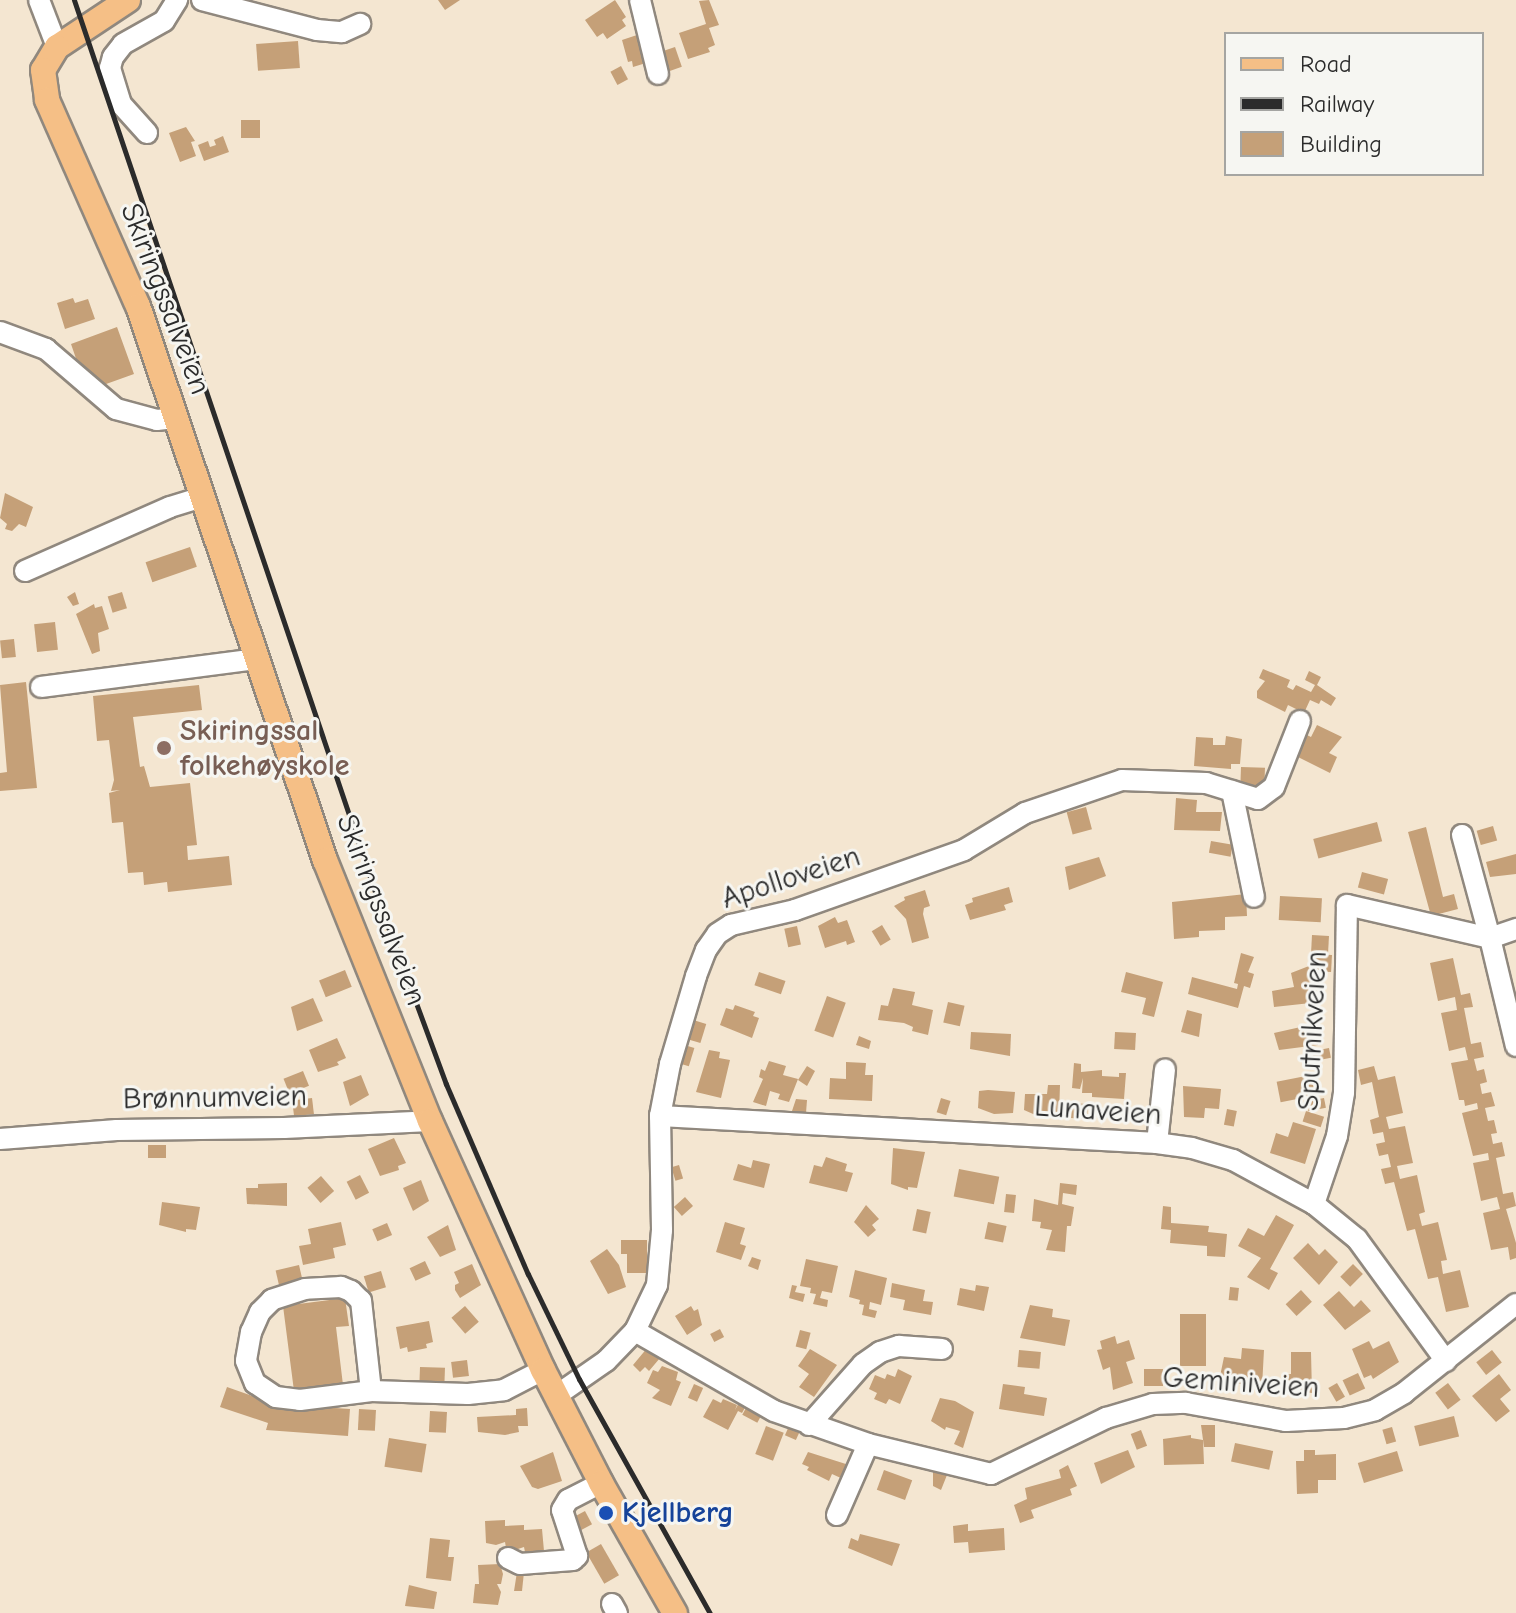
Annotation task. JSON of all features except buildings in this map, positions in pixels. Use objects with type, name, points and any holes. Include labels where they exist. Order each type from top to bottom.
[{"type":"main road","points":[[66,40],[128,0]]},
{"type":"main road","name":"Skiringssalveien","points":[[66,40],[43,70],[47,100],[121,264],[177,418],[325,860],[430,1121],[543,1370],[601,1483],[675,1613]]},
{"type":"street","points":[[39,0],[66,40]]},
{"type":"street","points":[[147,133],[121,104],[110,68],[123,44],[164,21],[177,0]]},
{"type":"street","points":[[202,0],[317,30],[342,32],[360,24]]},
{"type":"street","points":[[640,0],[658,74]]},
{"type":"street","points":[[0,332],[46,349],[116,409],[157,420],[177,418]]},
{"type":"street","points":[[25,571],[170,507],[202,497]]},
{"type":"street","points":[[41,687],[257,659]]},
{"type":"street","name":"Apolloveien","points":[[557,1395],[606,1361],[635,1331],[653,1295],[660,1267],[660,1116],[670,1064],[706,950],[717,934],[731,925],[795,910],[951,855],[1025,813],[1122,780],[1206,783],[1249,798],[1267,795],[1274,787],[1300,721]]},
{"type":"street","points":[[1232,791],[1254,897]]},
{"type":"street","points":[[1462,835],[1516,1046]]},
{"type":"street","name":"Sputnikveien","points":[[1314,1204],[1337,1136],[1344,1093],[1347,905],[1490,938]]},
{"type":"street","points":[[1490,938],[1516,929]]},
{"type":"street","points":[[1157,1143],[1165,1069]]},
{"type":"street","name":"Lunaveien","points":[[660,1116],[1157,1143],[1192,1148],[1233,1160],[1314,1204],[1366,1249],[1446,1361]]},
{"type":"street","name":"Brønnumveien","points":[[0,1139],[117,1130],[284,1128],[430,1121]]},
{"type":"street","points":[[371,1391],[361,1301],[351,1291],[341,1287],[305,1289],[272,1300],[260,1312],[251,1332],[246,1361],[255,1383],[276,1397],[300,1400],[371,1391],[468,1394],[504,1390],[543,1370]]},
{"type":"street","name":"Geminiveien","points":[[635,1331],[774,1411],[868,1444],[991,1474],[1106,1418],[1153,1404],[1186,1403],[1286,1421],[1344,1418],[1375,1410],[1446,1361],[1516,1304]]},
{"type":"street","points":[[809,1425],[863,1364],[880,1352],[899,1346],[942,1349]]},
{"type":"street","points":[[837,1515],[868,1444]]},
{"type":"street","points":[[508,1558],[530,1564],[573,1560],[577,1556],[562,1510],[568,1500],[601,1483]]},
{"type":"railway","points":[[74,0],[375,892],[446,1084],[528,1274],[579,1379],[710,1613]]},
{"type":"place","name":"Skiringssal folkehøyskole","points":[[164,748]]},
{"type":"place","name":"Kjellberg","points":[[606,1513]]}]
